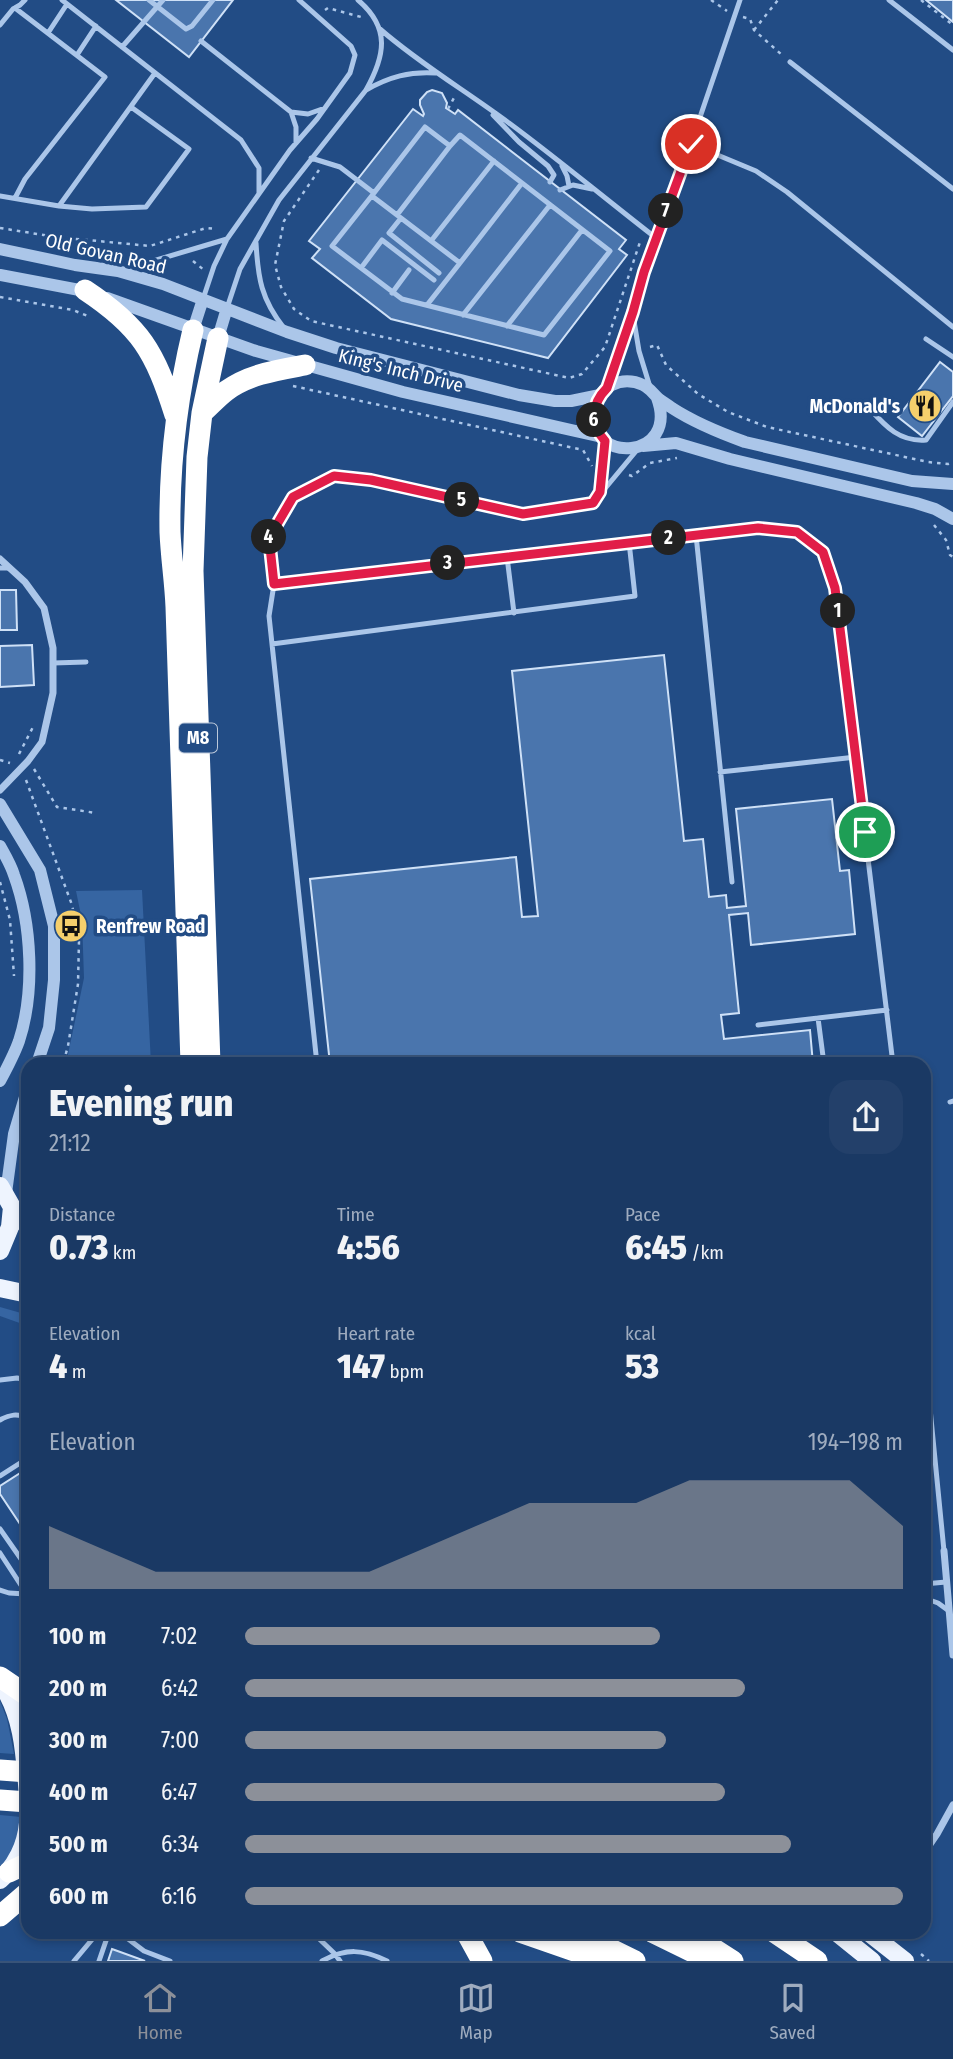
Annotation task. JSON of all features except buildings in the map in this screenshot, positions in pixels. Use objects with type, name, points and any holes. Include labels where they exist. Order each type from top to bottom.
[{"type":"highway","name":"M8","points":[[85,290],[110,307],[136,332],[158,367],[176,419]]},
{"type":"highway","name":"M8","points":[[191,1057],[176,607],[170,534],[171,462],[184,368],[193,330]]},
{"type":"highway","name":"M8","points":[[210,1057],[193,571],[197,457],[202,413],[218,338]]},
{"type":"highway","points":[[202,413],[227,390],[242,382],[265,373],[305,365]]},
{"type":"highway","points":[[0,1679],[21,1692]]},
{"type":"highway","points":[[0,1770],[21,1772]]},
{"type":"highway","points":[[0,1800],[21,1800]]},
{"type":"highway","points":[[0,1916],[21,1898]]},
{"type":"highway","points":[[470,1939],[482,1961]]},
{"type":"highway","points":[[540,1939],[603,1961]]},
{"type":"highway","points":[[590,1939],[635,1961]]},
{"type":"highway","points":[[666,1939],[711,1961]]},
{"type":"highway","points":[[699,1939],[733,1961]]},
{"type":"highway","points":[[784,1939],[817,1961]]},
{"type":"main road","points":[[6,1195],[21,1217]]},
{"type":"main road","points":[[0,1251],[10,1227],[6,1195]]},
{"type":"main road","points":[[0,1288],[21,1292]]},
{"type":"main road","points":[[0,1679],[13,1704],[21,1738]]},
{"type":"main road","points":[[12,1872],[21,1851]]},
{"type":"main road","points":[[845,1939],[872,1961]]},
{"type":"main road","points":[[878,1939],[905,1961]]},
{"type":"street","name":"Old Govan Road","points":[[0,249],[118,271],[203,299]]},
{"type":"street","points":[[0,275],[85,290],[193,330],[203,299]]},
{"type":"street","name":"King's Inch Drive","points":[[203,299],[287,332],[349,351],[539,399],[570,401],[604,391],[619,382],[631,381],[642,384],[700,424],[745,442],[912,481],[953,484]]},
{"type":"street","points":[[218,338],[227,308]]},
{"type":"street","name":"King's Inch Drive","points":[[193,330],[403,392],[603,439],[621,449],[676,443],[730,459],[916,503],[953,519]]},
{"type":"street","points":[[603,439],[593,416],[595,405],[604,391]]},
{"type":"street","points":[[641,446],[652,439],[662,420],[654,394]]},
{"type":"street","points":[[0,559],[4,568],[25,582],[44,608],[53,648],[53,692],[42,742],[0,790]]},
{"type":"street","points":[[0,804],[40,870],[54,926],[54,980],[49,1028],[39,1057]]},
{"type":"street","points":[[0,846],[14,875],[28,929],[28,982],[25,1017],[19,1041],[0,1081]]},
{"type":"street","points":[[6,1195],[14,1134],[21,1110]]},
{"type":"street","points":[[944,1551],[953,1655]]},
{"type":"street","points":[[931,1843],[953,1805]]},
{"type":"lane","points":[[0,25],[25,0]]},
{"type":"lane","points":[[149,0],[186,29],[192,26],[213,0]]},
{"type":"lane","points":[[122,47],[163,0]]},
{"type":"lane","points":[[203,299],[227,239],[350,72],[355,55],[351,46],[299,0]]},
{"type":"lane","points":[[227,308],[240,269],[279,200],[366,90],[381,58],[382,48],[377,26],[368,10],[358,0]]},
{"type":"lane","points":[[604,391],[740,0]]},
{"type":"lane","points":[[889,0],[953,50]]},
{"type":"lane","points":[[48,33],[64,2],[242,140],[259,168],[259,193]]},
{"type":"lane","points":[[15,8],[105,77],[25,179],[15,198]]},
{"type":"lane","points":[[77,55],[96,26]]},
{"type":"lane","points":[[377,26],[400,46],[486,106],[588,183],[656,238]]},
{"type":"lane","points":[[201,41],[291,112],[308,114],[325,108]]},
{"type":"lane","points":[[790,62],[953,189]]},
{"type":"lane","points":[[366,90],[396,76],[413,72],[438,74]]},
{"type":"lane","points":[[59,206],[155,73]]},
{"type":"lane","points":[[486,106],[519,142],[548,166],[554,175],[550,182]]},
{"type":"lane","points":[[0,195],[92,209],[146,207],[189,149],[131,107]]},
{"type":"lane","points":[[291,112],[296,127],[296,143]]},
{"type":"lane","points":[[439,273],[389,233],[460,135],[610,251],[544,335],[402,299],[392,293],[332,246],[425,127],[450,146]]},
{"type":"lane","points":[[691,144],[756,171],[787,192],[953,327]]},
{"type":"lane","points":[[311,158],[340,167],[460,263]]},
{"type":"lane","points":[[431,241],[494,162]]},
{"type":"lane","points":[[561,163],[569,187]]},
{"type":"lane","points":[[427,305],[522,183]]},
{"type":"lane","points":[[560,190],[573,185],[595,190]]},
{"type":"lane","points":[[463,315],[550,205]]},
{"type":"lane","points":[[508,326],[582,230]]},
{"type":"lane","points":[[118,271],[227,239]]},
{"type":"lane","points":[[256,240],[262,290],[272,312],[287,332]]},
{"type":"lane","points":[[361,268],[382,240],[434,280]]},
{"type":"lane","points":[[392,293],[409,270]]},
{"type":"lane","points":[[633,312],[639,349],[654,394]]},
{"type":"lane","points":[[926,339],[953,358]]},
{"type":"lane","points":[[870,409],[887,428],[912,441],[926,440],[953,402]]},
{"type":"lane","points":[[600,492],[604,468],[603,439]]},
{"type":"lane","points":[[316,1057],[269,615],[274,584],[269,538],[293,497],[334,476],[371,480],[523,514],[593,503],[641,446]]},
{"type":"lane","points":[[274,584],[758,528],[797,532],[823,552],[835,588],[892,1057]]},
{"type":"lane","points":[[695,535],[732,882]]},
{"type":"lane","points":[[272,643],[635,596],[629,542]]},
{"type":"lane","points":[[507,556],[514,613]]},
{"type":"lane","points":[[53,663],[86,662]]},
{"type":"lane","points":[[720,772],[856,757]]},
{"type":"lane","points":[[758,1025],[887,1010]]},
{"type":"lane","points":[[818,1018],[823,1057]]},
{"type":"lane","points":[[0,1380],[21,1379]]},
{"type":"lane","points":[[0,1420],[7,1416],[21,1415]]},
{"type":"lane","points":[[931,1418],[944,1551]]},
{"type":"lane","points":[[0,1476],[21,1462]]},
{"type":"lane","points":[[0,1529],[21,1559]]},
{"type":"lane","points":[[0,1553],[21,1586]]},
{"type":"lane","points":[[931,1583],[946,1582]]},
{"type":"lane","points":[[0,1590],[21,1594]]},
{"type":"lane","points":[[931,1600],[949,1611]]},
{"type":"lane","points":[[74,1961],[92,1939]]},
{"type":"lane","points":[[99,1961],[104,1939]]},
{"type":"lane","points":[[128,1939],[144,1951],[170,1961]]},
{"type":"lane","points":[[319,1939],[340,1961]]},
{"type":"lane","points":[[321,1961],[335,1954],[368,1952],[387,1961]]},
{"type":"path","points":[[711,0],[724,10],[750,19],[754,30],[790,62]]},
{"type":"path","points":[[754,30],[778,0]]},
{"type":"path","points":[[921,0],[953,25]]},
{"type":"path","points":[[318,18],[328,8],[360,18],[368,10]]},
{"type":"path","points":[[448,109],[456,96],[449,92]]},
{"type":"path","points":[[0,228],[56,237],[150,246],[206,228],[216,229]]},
{"type":"path","points":[[0,298],[72,310],[94,319]]},
{"type":"path","points":[[639,349],[657,345],[666,365],[698,394],[728,412],[767,427],[928,462],[953,463]]},
{"type":"path","points":[[605,347],[620,351]]},
{"type":"path","points":[[292,385],[583,450],[591,466],[604,468]]},
{"type":"path","points":[[676,443],[677,458]]},
{"type":"path","points":[[618,471],[632,475],[650,463],[677,458],[684,460]]},
{"type":"path","points":[[926,520],[939,530],[953,557]]},
{"type":"path","points":[[0,882],[10,920],[15,987]]},
{"type":"shaded area","points":[[142,890],[151,1057],[67,1057],[84,978],[82,920],[76,891]]},
{"type":"shaded area","points":[[0,1307],[21,1313],[21,1324],[0,1316]]},
{"type":"shaded area","points":[[0,1701],[7,1719],[14,1754],[0,1753]]},
{"type":"shaded area","points":[[0,1815],[21,1817],[16,1844],[0,1866]]},
{"type":"place","name":"McDonald's","points":[[925,406]]},
{"type":"place","name":"Renfrew Road","points":[[71,926]]},
{"type":"route","points":[[691,144],[644,272],[607,388],[595,405],[593,416],[596,428],[605,441],[600,492],[593,503],[523,514],[371,480],[334,476],[293,497],[269,538],[274,584],[758,528],[797,532],[823,552],[835,588],[865,832]]}]
